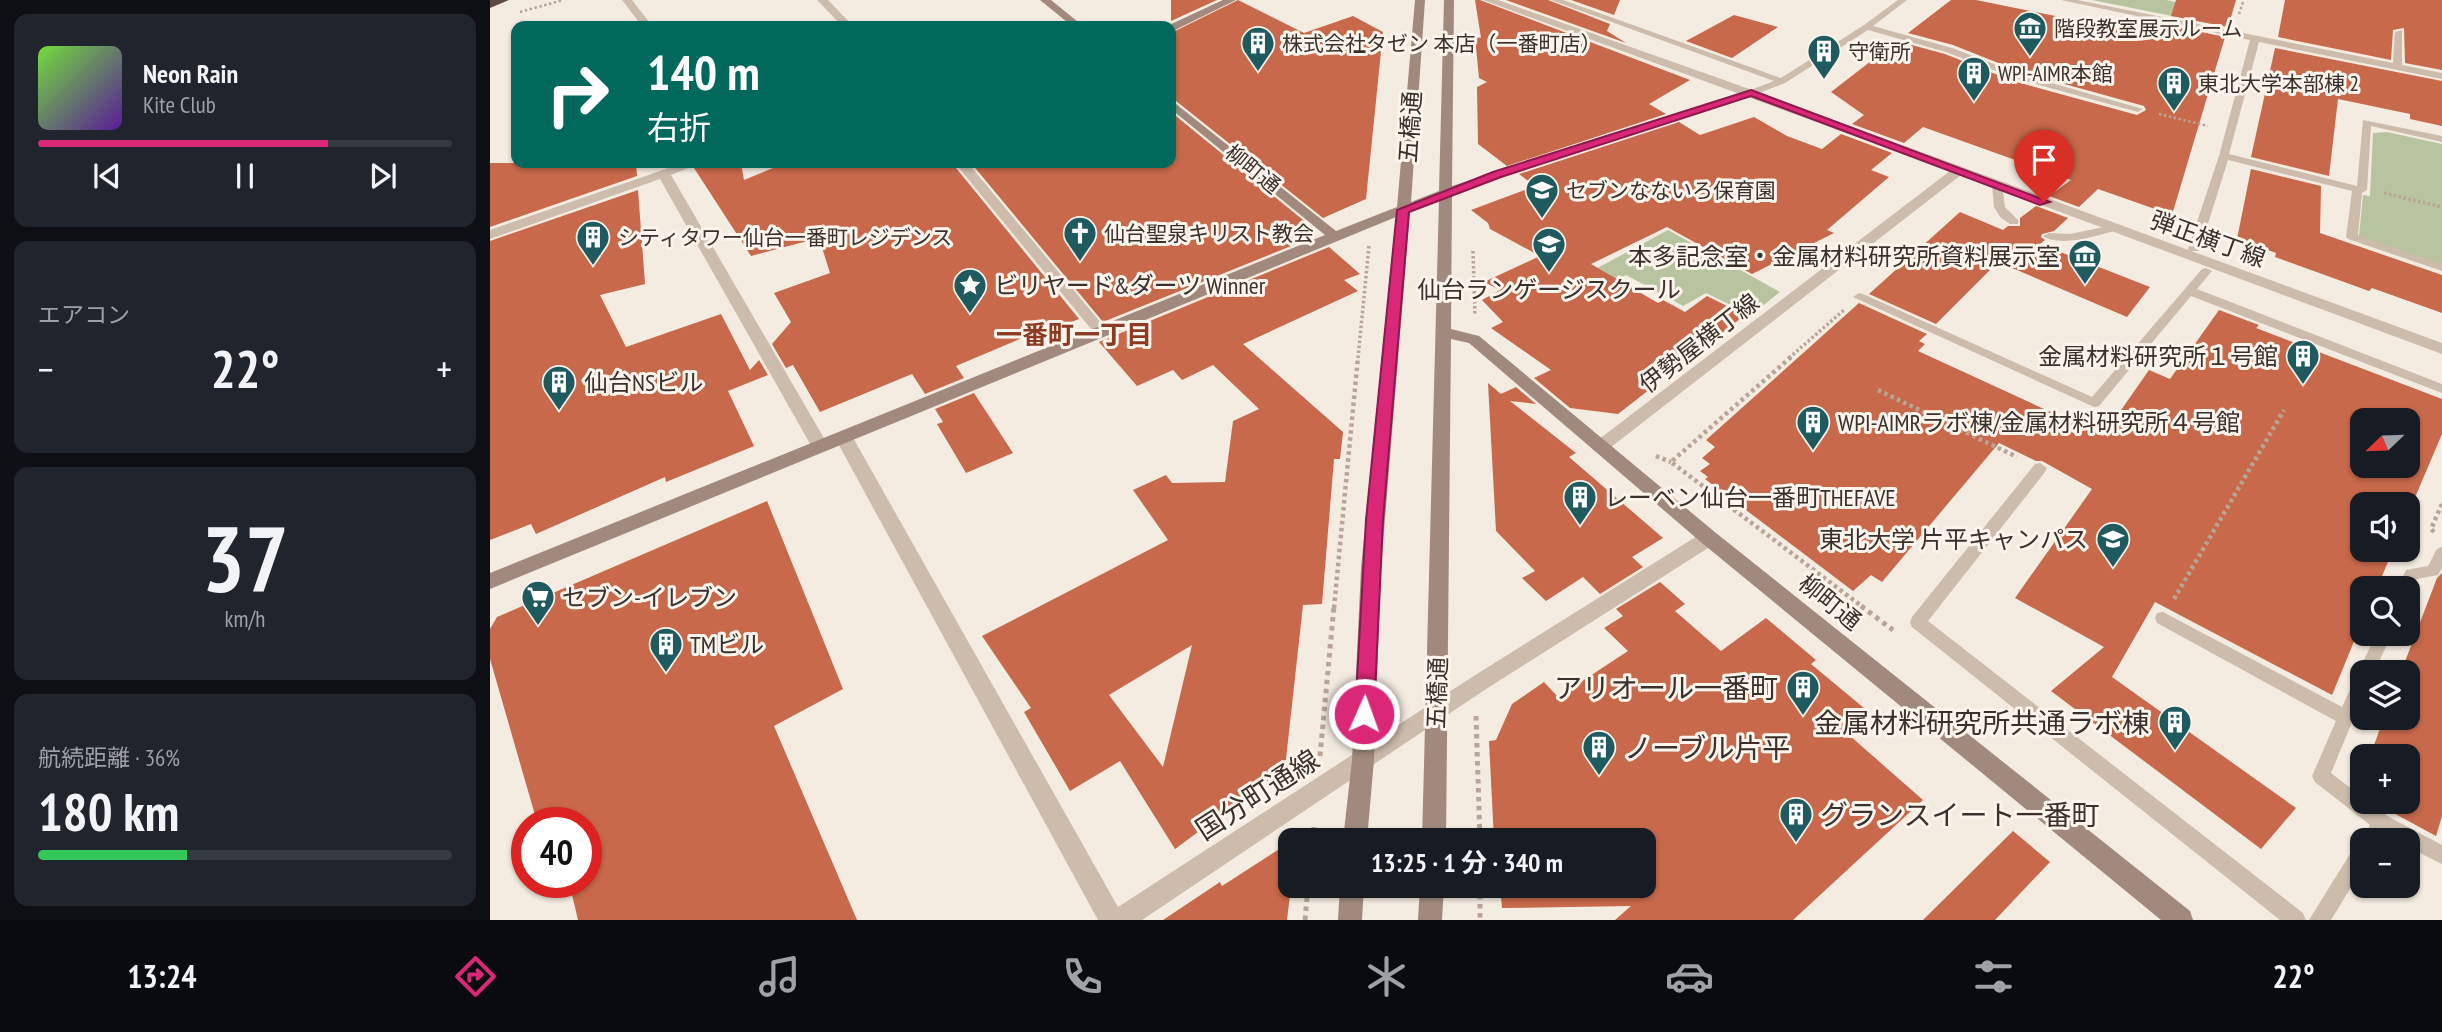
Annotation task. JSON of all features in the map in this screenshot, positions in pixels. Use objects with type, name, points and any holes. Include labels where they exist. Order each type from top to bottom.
[{"type":"highway","points":[[490,4],[503,0]]},
{"type":"street","points":[[627,0],[643,21]]},
{"type":"street","points":[[822,0],[843,21]]},
{"type":"street","points":[[1045,0],[1069,21]]},
{"type":"street","points":[[1176,26],[1231,0]]},
{"type":"street","name":"五橋通","points":[[1356,828],[1363,760],[1371,568],[1420,0]]},
{"type":"street","name":"五橋通","points":[[1434,828],[1449,0]]},
{"type":"street","name":"弾正横丁線","points":[[1488,0],[1751,93],[2442,349]]},
{"type":"street","points":[[490,581],[819,445],[1403,210],[1497,174],[1751,93]]},
{"type":"street","name":"柳町通","points":[[1176,107],[1335,237]]},
{"type":"street","points":[[490,235],[680,168]]},
{"type":"street","points":[[965,168],[1101,332]]},
{"type":"street","name":"伊勢屋横丁線","points":[[1600,447],[1959,171]]},
{"type":"street","points":[[663,174],[819,445]]},
{"type":"street","name":"柳町通","points":[[1443,332],[1474,340],[1709,538],[2181,920]]},
{"type":"street","points":[[843,436],[1112,920]]},
{"type":"street","name":"国分町通線","points":[[1121,920],[1435,711],[1709,538]]},
{"type":"street","points":[[1350,920],[1351,898]]},
{"type":"street","points":[[1430,920],[1431,898]]},
{"type":"lane","points":[[1555,0],[1782,80]]},
{"type":"lane","points":[[1751,93],[1782,80],[1867,27],[1903,0]]},
{"type":"lane","points":[[2065,0],[2442,76]]},
{"type":"lane","points":[[1867,27],[1949,50],[2017,76],[2138,109]]},
{"type":"lane","points":[[2397,67],[2399,32]]},
{"type":"lane","points":[[2194,249],[2224,156],[2255,39]]},
{"type":"lane","points":[[2442,139],[2366,122],[2360,189],[2352,237],[2442,268]]},
{"type":"lane","points":[[2224,156],[2360,189]]},
{"type":"lane","points":[[1997,185],[1998,210],[2014,222]]},
{"type":"lane","points":[[2049,236],[2070,237],[2114,228]]},
{"type":"lane","points":[[1859,297],[2094,403],[2206,271]]},
{"type":"lane","points":[[2190,291],[2442,389]]},
{"type":"lane","points":[[2040,468],[1918,622],[2296,920]]},
{"type":"lane","points":[[2410,576],[2432,572],[2442,553]]},
{"type":"lane","points":[[2164,618],[2345,717]]},
{"type":"lane","points":[[2350,706],[2321,776],[2382,822],[2442,855]]},
{"type":"lane","points":[[2378,828],[2382,822]]},
{"type":"lane","points":[[2319,920],[2350,872]]},
{"type":"path","points":[[514,13],[563,0]]},
{"type":"path","points":[[2138,109],[2230,131]]},
{"type":"path","points":[[2360,189],[2442,207]]},
{"type":"path","points":[[1320,766],[1370,238]]},
{"type":"path","points":[[1473,242],[1475,322]]},
{"type":"path","points":[[1859,297],[1671,462],[1902,637]]},
{"type":"path","points":[[1878,390],[2040,468]]},
{"type":"path","points":[[2164,618],[2284,410]]},
{"type":"path","points":[[2437,535],[2431,529],[2442,504]]},
{"type":"path","points":[[1476,710],[1479,828]]},
{"type":"path","points":[[1305,920],[1307,898]]},
{"type":"path","points":[[1480,898],[1480,920]]},
{"type":"green space","points":[[2092,0],[2166,0],[2232,14],[2227,27]]},
{"type":"green space","points":[[2387,132],[2442,144],[2442,265],[2359,236],[2363,195],[2370,196],[2373,133]]},
{"type":"green space","points":[[1668,230],[1780,292],[1751,315],[1706,293],[1683,306],[1626,275],[1612,283],[1592,271]]},
{"type":"building","points":[[1171,0],[1217,0],[1171,21]]},
{"type":"building","points":[[1238,0],[1304,33],[1353,16],[1383,32],[1366,199],[1323,218],[1176,101],[1176,31]]},
{"type":"building","points":[[1475,0],[1690,80],[1649,104],[1666,114],[1507,166],[1478,144],[1477,87],[1487,82],[1479,78],[1475,37],[1481,38]]},
{"type":"building","points":[[1506,0],[1548,0],[1610,24],[1607,31],[1626,43]]},
{"type":"building","points":[[1571,0],[1620,0],[1614,15]]},
{"type":"building","points":[[1951,0],[1976,0],[2164,38],[2168,25],[2225,37],[2172,215],[2098,189],[2079,207],[2049,196],[2071,180],[1923,127],[1904,143],[1852,124],[1864,115],[1831,92],[1897,41],[1945,54],[2013,81],[2137,115],[2146,110],[2144,106],[2021,72],[1953,45],[1908,33]]},
{"type":"building","points":[[2176,0],[2236,0],[2228,27],[2171,16]]},
{"type":"building","points":[[2285,0],[2442,0],[2442,70],[2405,63],[2404,28],[2393,30],[2391,60],[2278,37]]},
{"type":"building","points":[[1734,15],[1778,27],[1732,58],[1686,41]]},
{"type":"building","points":[[2275,48],[2442,81],[2442,126],[2410,119],[2410,114],[2338,99],[2329,176],[2251,157]]},
{"type":"building","points":[[1176,116],[1308,224],[1304,226],[1316,236],[1103,322],[975,168],[1176,168]]},
{"type":"building","points":[[1754,117],[1787,136],[1822,149],[1841,134],[1892,153],[1871,170],[1889,177],[1827,230],[1834,233],[1752,274],[1667,227],[1591,264],[1658,303],[1663,300],[1685,312],[1707,296],[1745,315],[1618,414],[1570,408],[1534,378],[1551,370],[1491,328],[1503,322],[1482,300],[1500,290],[1484,282],[1540,256],[1490,229],[1488,223],[1471,210],[1535,186],[1519,174],[1679,122],[1700,135]]},
{"type":"building","points":[[490,163],[511,163],[511,168],[636,168],[637,176],[490,227]]},
{"type":"building","points":[[694,168],[742,168],[744,180],[773,168],[956,168],[1084,325],[1079,319],[1031,338],[1029,335],[956,366],[964,378],[925,394],[912,374],[820,412],[793,365],[786,368],[772,344],[791,322],[774,293],[830,273],[819,238],[751,256]]},
{"type":"building","points":[[2251,169],[2321,186],[2320,233],[2442,275],[2442,313],[2372,288],[2369,291],[2275,257],[2276,253],[2237,239]]},
{"type":"building","points":[[638,190],[645,284],[600,295],[626,347],[721,314],[750,370],[759,360],[768,375],[728,391],[754,446],[666,482],[665,477],[536,534],[531,524],[490,540],[490,241]]},
{"type":"building","points":[[2036,206],[2068,218],[2054,231],[2042,234],[2041,237],[2045,240],[2040,244],[2150,287],[2127,317],[1998,262],[1936,324],[1869,294],[1960,212],[2003,230],[2008,226],[2020,226],[2020,218]]},
{"type":"building","points":[[1329,247],[1360,274],[1344,280],[1358,291],[1243,344],[1343,432],[1340,459],[1334,459],[1322,604],[1303,605],[1285,768],[1175,849],[1120,761],[1070,791],[1024,712],[1031,708],[982,636],[1168,540],[1133,490],[1166,475],[1172,483],[1225,482],[1233,421],[1259,409],[1213,365],[1182,380],[1173,370],[1137,386],[1099,342]],"holes":[[[1192,645],[1163,767],[1109,695]]]},
{"type":"building","points":[[1859,303],[1927,334],[1919,341],[1925,344],[1918,351],[2103,436],[2149,370],[2170,379],[2219,310],[2259,325],[2256,328],[2442,399],[2442,434],[2417,492],[2350,492],[2350,562],[2388,562],[2382,576],[2350,576],[2350,646],[2352,646],[2332,695],[2155,602],[2112,677],[2296,808],[2261,849],[2051,691],[2104,647],[2015,598],[2092,489],[2042,461],[2036,461],[1999,443],[1882,582],[1871,575],[1853,591],[1705,479],[1708,477],[1700,471],[1710,464],[1702,458],[1715,447],[1706,440]]},
{"type":"building","points":[[1488,383],[1501,394],[1516,387],[1536,404],[1510,401],[1576,453],[1569,457],[1663,538],[1632,557],[1643,567],[1600,594],[1583,577],[1546,601],[1522,578],[1535,571],[1496,531]]},
{"type":"building","points":[[974,393],[1013,453],[966,473],[937,424],[943,422],[935,409]]},
{"type":"building","name":"TMビル","points":[[767,501],[843,689],[774,726],[857,920],[578,920],[573,898],[602,898],[602,807],[533,807],[490,659],[490,629],[497,617]]},
{"type":"building","points":[[2442,573],[2442,816],[2436,836],[2395,814],[2420,814],[2420,744],[2374,744],[2380,730],[2420,730],[2420,660],[2406,660],[2411,646],[2420,646],[2420,622],[2437,578]]},
{"type":"building","points":[[1660,582],[1685,604],[1675,611],[1721,651],[1766,618],[1816,660],[1811,664],[1864,708],[1841,728],[1923,800],[1793,920],[1615,920],[1631,906],[1502,908],[1501,898],[1656,898],[1656,828],[1493,828],[1489,741],[1496,740],[1512,704],[1544,682],[1558,697],[1628,651],[1604,628],[1623,616],[1616,609]]},
{"type":"building","points":[[2013,831],[2050,862],[1995,920],[1923,920]]},
{"type":"building","points":[[1278,850],[1278,898],[1290,898],[1287,920],[1163,920],[1220,882],[1222,886]]},
{"type":"place","name":"階段教室展示ルーム","points":[[2030,58]]},
{"type":"place","name":"株式会社タゼン 本店（一番町店）","points":[[1258,73]]},
{"type":"place","name":"守衛所","points":[[1824,81]]},
{"type":"place","name":"WPI-AIMR本館","points":[[1974,103]]},
{"type":"place","name":"東北大学本部棟 2","points":[[2174,113]]},
{"type":"place","name":"セブンなないろ保育園","points":[[1542,220]]},
{"type":"place","name":"仙台聖泉キリスト教会","points":[[1080,263]]},
{"type":"place","name":"シティタワー仙台一番町レジデンス","points":[[593,267]]},
{"type":"place","name":"仙台ランゲージスクール","points":[[1549,274]]},
{"type":"place","name":"本多記念室・金属材料研究所資料展示室","points":[[2085,286]]},
{"type":"place","name":"ビリヤード&ダーツ Winner","points":[[970,315]]},
{"type":"place","name":"金属材料研究所１号館","points":[[2303,386]]},
{"type":"place","name":"仙台NSビル","points":[[559,412]]},
{"type":"place","name":"WPI-AIMRラボ棟/金属材料研究所４号館","points":[[1813,452]]},
{"type":"place","name":"レーベン仙台一番町THEFAVE","points":[[1580,527]]},
{"type":"place","name":"東北大学 片平キャンパス","points":[[2113,569]]},
{"type":"place","name":"セブン-イレブン","points":[[538,627]]},
{"type":"place","name":"TMビル","points":[[666,674]]},
{"type":"place","name":"アリオール一番町","points":[[1803,717]]},
{"type":"place","name":"金属材料研究所共通ラボ棟","points":[[2175,752]]},
{"type":"place","name":"ノーブル片平","points":[[1599,777]]},
{"type":"place","name":"グランスイート一番町","points":[[1796,844]]},
{"type":"district","name":"一番町一丁目","points":[[1074,334]]},
{"type":"route","points":[[1364,714],[1374,520],[1403,210],[1497,174],[1751,93],[2044,202]]}]
